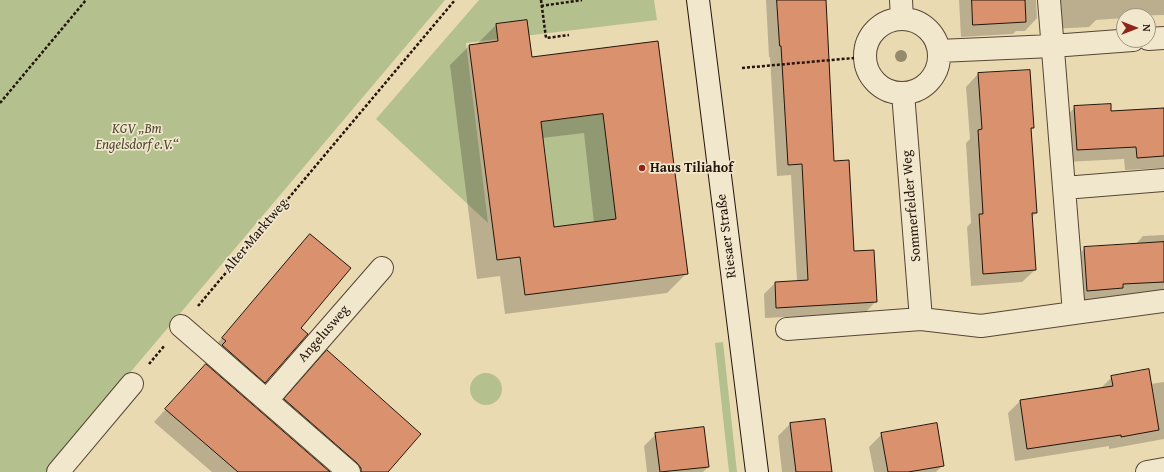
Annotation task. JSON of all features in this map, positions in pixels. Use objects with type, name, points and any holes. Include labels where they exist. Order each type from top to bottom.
[{"type":"street","name":"Riesaer Straße","points":[[698,0],[757,472]]},
{"type":"street","points":[[1049,0],[1074,313]]},
{"type":"street","points":[[901,10],[926,28],[935,38],[939,51],[938,66],[931,80],[919,90],[903,94],[889,91],[876,83],[868,71],[865,57],[868,42],[876,30],[888,22],[901,10]]},
{"type":"street","points":[[939,51],[1052,46],[1116,41]]},
{"type":"street","name":"Sommerfelder Weg","points":[[903,94],[922,319]]},
{"type":"street","points":[[1064,188],[1164,180]]},
{"type":"street","name":"Angelusweg","points":[[267,400],[382,268]]},
{"type":"street","points":[[787,330],[922,319],[981,326],[1164,301]]},
{"type":"street","points":[[181,326],[349,472]]},
{"type":"street","points":[[58,472],[132,384]]},
{"type":"street","points":[[1147,472],[1164,469]]},
{"type":"path","points":[[0,103],[86,0]]},
{"type":"path","name":"Alter Marktweg","points":[[132,384],[455,0]]},
{"type":"path","points":[[540,0],[546,38],[569,35]]},
{"type":"path","points":[[541,6],[582,0]]},
{"type":"path","points":[[742,68],[865,57]]},
{"type":"green space","name":"KGV „Bm Engelsdorf e.V.“","points":[[0,0],[445,0],[46,472],[0,472]]},
{"type":"green space","points":[[479,0],[654,0],[657,20],[466,43],[488,223],[376,119]]},
{"type":"green space","points":[[600,87],[612,192],[634,189],[637,217],[531,230],[551,199],[544,145],[524,147],[522,124],[569,118]]},
{"type":"green space","points":[[723,342],[737,472],[729,472],[715,343]]},
{"type":"green space","points":[[483,373],[489,373],[499,380],[502,389],[501,395],[495,402],[489,405],[483,405],[473,398],[470,392],[470,386],[477,376]]},
{"type":"building","points":[[777,0],[826,0],[834,161],[849,160],[854,251],[874,250],[877,302],[776,308],[775,282],[808,280],[802,164],[788,165]]},
{"type":"building","points":[[972,0],[1025,0],[1026,22],[973,25]]},
{"type":"building","name":"Haus Tiliahof","points":[[527,20],[532,57],[658,41],[688,274],[525,295],[520,257],[497,260],[469,45],[498,41],[496,24]],"holes":[[[603,114],[616,219],[554,227],[541,122]]]},
{"type":"building","points":[[1030,70],[1034,128],[1031,128],[1037,213],[1032,213],[1036,270],[983,274],[979,214],[983,214],[978,130],[982,129],[978,73]]},
{"type":"building","points":[[1111,104],[1111,111],[1164,108],[1164,156],[1137,158],[1136,147],[1077,150],[1074,106]]},
{"type":"building","points":[[310,234],[351,268],[301,328],[308,334],[265,383],[222,345],[226,341],[222,338]]},
{"type":"building","points":[[1164,242],[1164,282],[1123,284],[1123,288],[1087,291],[1084,247]]},
{"type":"building","points":[[327,350],[421,434],[388,472],[361,472],[361,468],[357,463],[284,399]]},
{"type":"building","points":[[206,364],[330,472],[238,472],[165,409]]},
{"type":"building","points":[[1149,369],[1159,430],[1121,437],[1121,435],[1027,449],[1020,400],[1113,386],[1111,376]]},
{"type":"building","points":[[825,419],[832,472],[796,472],[790,423]]},
{"type":"building","points":[[937,423],[944,466],[908,472],[888,472],[881,433]]},
{"type":"building","points":[[704,427],[709,467],[660,472],[655,433]]},
{"type":"place","name":"Haus Tiliahof","points":[[642,168]]}]
